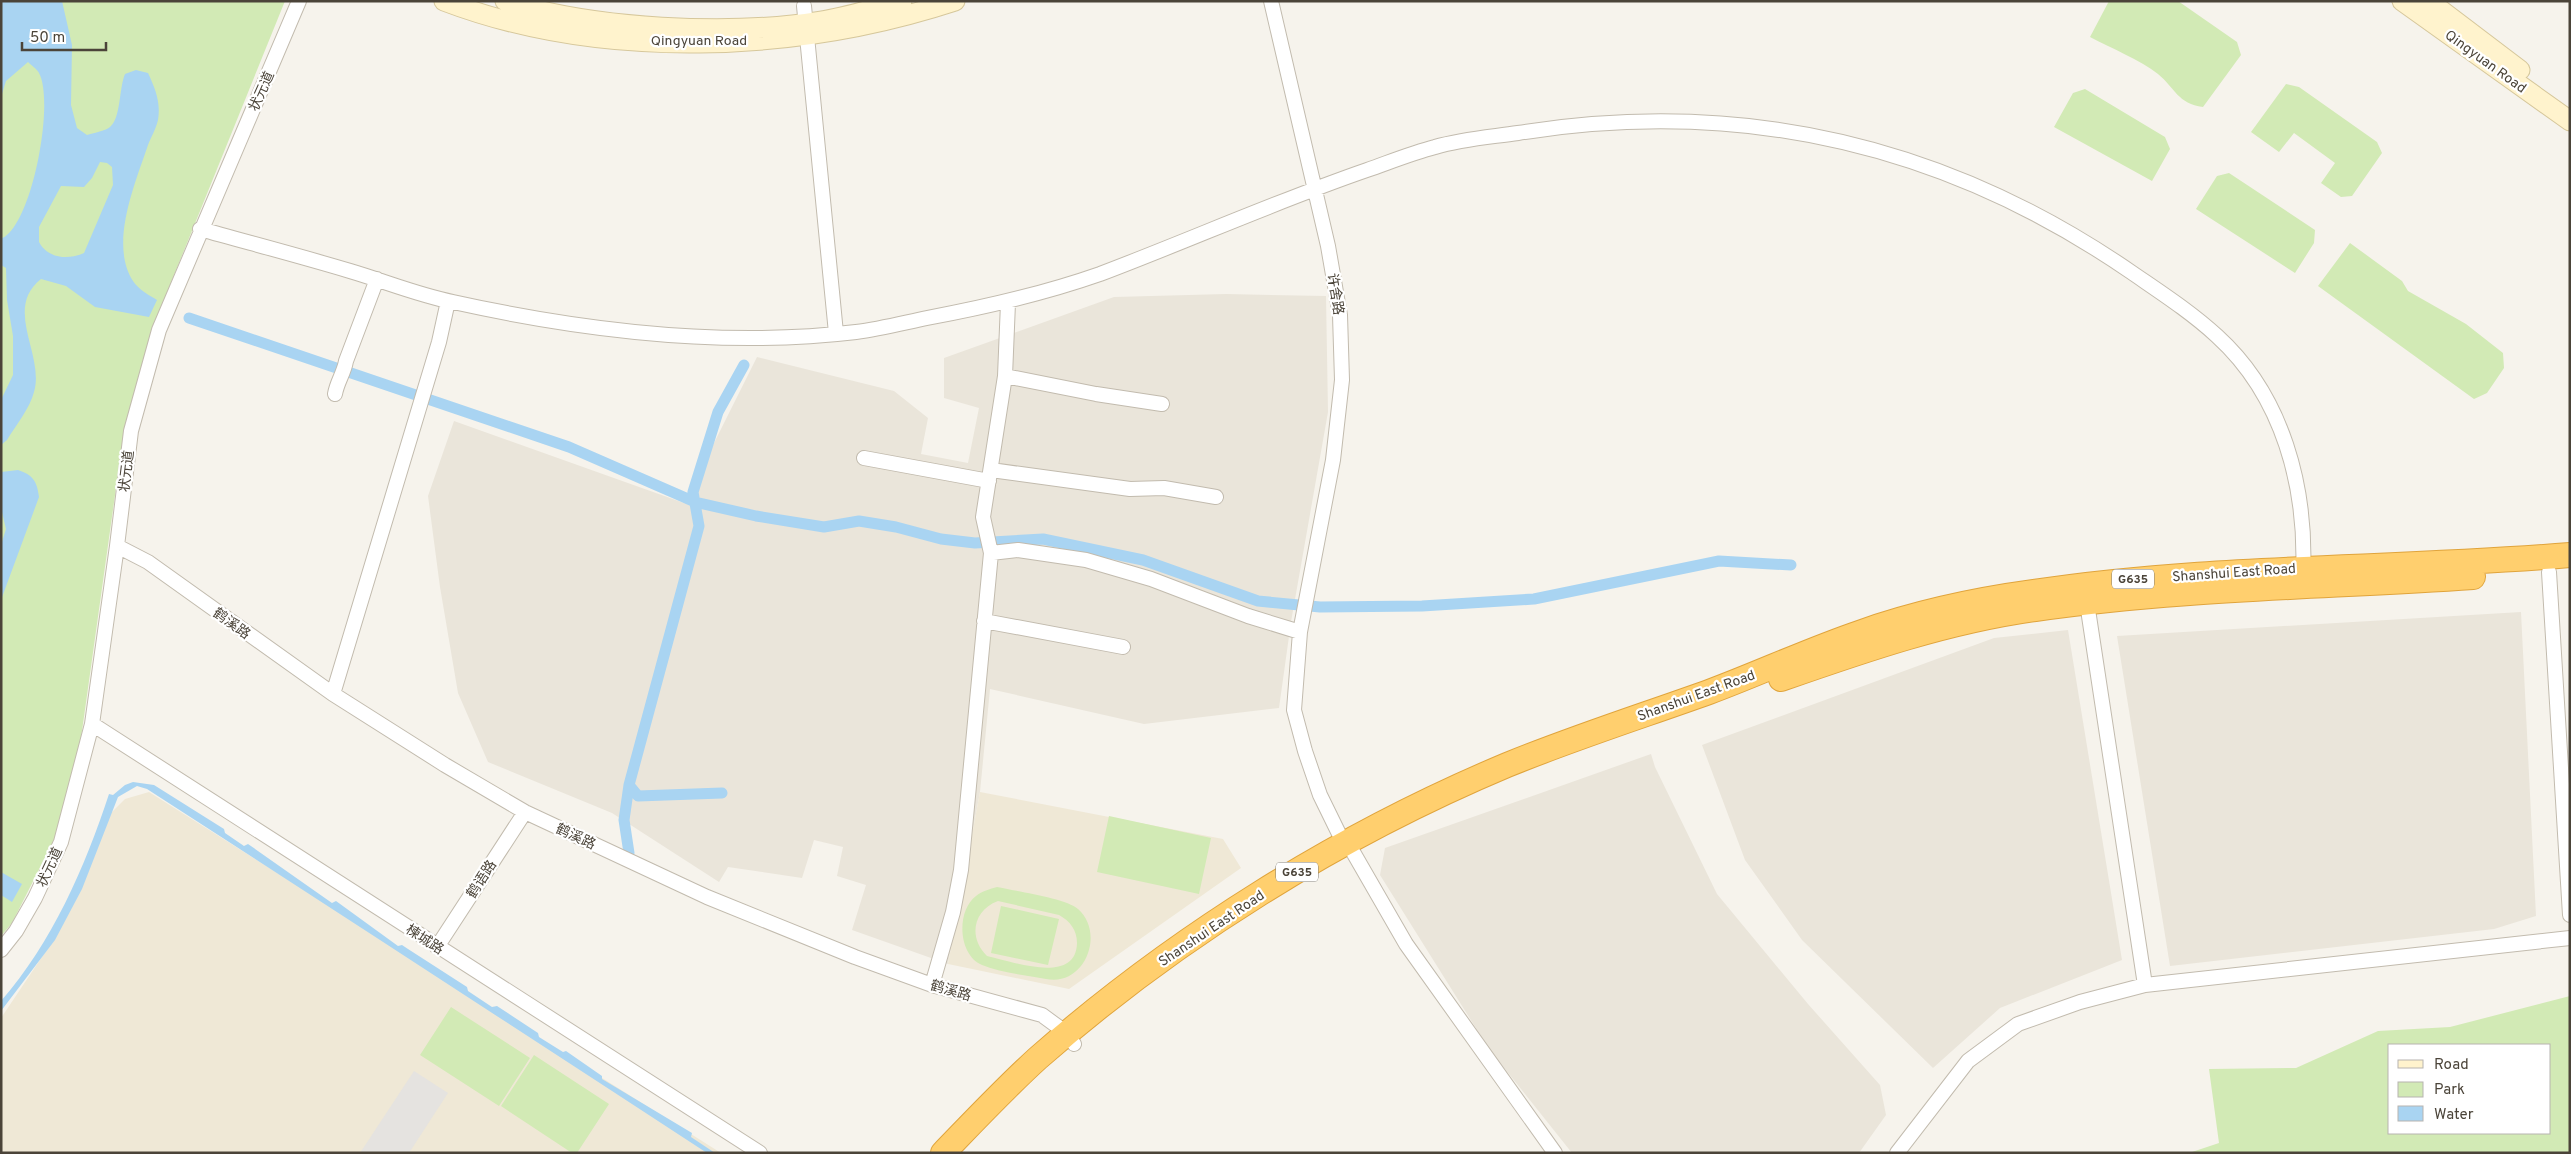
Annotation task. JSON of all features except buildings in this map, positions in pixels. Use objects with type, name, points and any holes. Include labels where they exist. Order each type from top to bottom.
[{"type":"highway","name":"Shanshui East Road","points":[[1349,848],[1503,780],[1868,648],[1952,625],[2035,609],[2303,576],[2392,566],[2570,555]]},
{"type":"highway","name":"Shanshui East Road","points":[[942,1153],[989,1105],[1071,1039],[1204,943],[1349,848],[1439,796],[1510,764],[1712,690],[1865,631],[1927,614],[2034,592],[2122,580],[2559,572]]},
{"type":"highway","name":"Shanshui East Road","points":[[956,1153],[1071,1039]]},
{"type":"street","name":"状元道","points":[[1,950],[16,931],[35,898],[60,842],[92,724],[131,431],[159,330],[200,229],[299,1]]},
{"type":"street","name":"Qingyuan Road","points":[[444,1],[513,22],[569,34],[621,40],[686,42],[806,22],[858,28],[955,1]]},
{"type":"street","name":"Qingyuan Road","points":[[505,1],[566,16],[644,25],[750,29],[822,21],[902,1]]},
{"type":"street","name":"许舍路","points":[[1271,1],[1328,246],[1340,315],[1342,380],[1333,460],[1300,628],[1294,710],[1304,751],[1320,795],[1406,944],[1555,1153]]},
{"type":"street","name":"Qingyuan Road","points":[[2402,1],[2570,121]]},
{"type":"street","name":"Qingyuan Road","points":[[2429,1],[2539,85],[2570,105]]},
{"type":"street","points":[[806,22],[836,333]]},
{"type":"street","points":[[200,229],[448,301],[585,325],[687,336],[770,339],[860,331],[1008,303],[1099,274],[1313,188],[1437,146],[1576,123],[1716,121],[1820,135],[1916,162],[2001,195],[2088,242],[2161,292],[2218,337],[2260,384],[2286,438],[2297,491],[2303,576]]},
{"type":"street","points":[[336,394],[336,386],[377,279]]},
{"type":"street","points":[[333,694],[430,372],[448,301]]},
{"type":"street","points":[[932,985],[953,912],[961,870],[990,553],[983,519],[1005,376],[1008,303]]},
{"type":"street","points":[[1005,376],[1096,394],[1162,404]]},
{"type":"street","points":[[864,458],[990,476],[1130,489],[1164,488],[1216,498]]},
{"type":"street","name":"鹤溪路","points":[[117,546],[148,562],[333,694],[445,765],[526,812],[707,897],[932,985],[1042,1015],[1071,1039]]},
{"type":"street","points":[[990,553],[1018,550],[1086,560],[1151,579],[1248,616],[1300,628]]},
{"type":"street","points":[[2559,572],[2570,915]]},
{"type":"street","points":[[2087,603],[2145,985]]},
{"type":"street","points":[[984,621],[1123,647]]},
{"type":"street","name":"楝城路","points":[[92,724],[760,1153]]},
{"type":"street","name":"鹤语路","points":[[437,947],[526,812]]},
{"type":"street","points":[[1897,1153],[1968,1061],[2018,1024],[2080,1002],[2145,985],[2570,938]]},
{"type":"shaded area","points":[[1226,294],[1326,296],[1328,412],[1291,622],[1279,708],[1144,724],[990,689],[980,792],[948,964],[852,930],[866,885],[837,876],[843,847],[814,840],[802,878],[728,867],[719,882],[612,813],[488,762],[458,693],[440,587],[428,496],[454,421],[684,503],[757,357],[894,391],[928,418],[921,454],[968,463],[979,408],[944,398],[944,358],[1114,297]]},
{"type":"shaded area","points":[[2521,612],[2536,916],[2494,929],[2170,966],[2117,636]]},
{"type":"shaded area","points":[[2068,630],[2122,960],[2000,1008],[1933,1068],[1802,940],[1745,860],[1702,745],[1994,638]]},
{"type":"shaded area","points":[[1651,754],[1655,767],[1717,894],[1808,1004],[1880,1085],[1886,1115],[1859,1153],[1572,1153],[1489,1049],[1380,875],[1385,848]]},
{"type":"shaded area","points":[[149,792],[721,1153],[1,1153],[1,1018],[50,945],[107,817],[125,799]]},
{"type":"shaded area","points":[[980,792],[1223,839],[1241,868],[1069,989],[948,964]]},
{"type":"shaded area","points":[[414,1071],[448,1093],[409,1153],[360,1153]]},
{"type":"green space","points":[[1,1],[285,1],[166,295],[124,431],[81,738],[64,820],[12,923],[1,936]]},
{"type":"green space","points":[[2109,1],[2178,1],[2237,42],[2241,55],[2203,107],[2188,103],[2151,69],[2090,37]]},
{"type":"green space","points":[[2286,84],[2299,87],[2377,142],[2382,153],[2352,196],[2341,197],[2321,183],[2335,163],[2294,133],[2279,152],[2251,132]]},
{"type":"green space","points":[[2085,89],[2165,137],[2170,149],[2152,181],[2054,127],[2073,93]]},
{"type":"green space","points":[[2229,173],[2315,230],[2314,243],[2295,273],[2196,209],[2217,176]]},
{"type":"green space","points":[[2350,243],[2402,281],[2408,291],[2466,324],[2503,353],[2504,368],[2487,393],[2474,399],[2318,286]]},
{"type":"green space","points":[[1109,816],[1211,838],[1199,894],[1097,872]]},
{"type":"green space","points":[[997,887],[1052,898],[1063,901],[1078,909],[1086,920],[1090,932],[1087,956],[1080,967],[1071,975],[1059,979],[1046,979],[997,970],[974,960],[964,943],[962,932],[965,912],[976,896],[983,891]],"holes":[[[998,901],[1059,915],[1072,926],[1077,938],[1074,956],[1066,964],[1054,967],[1041,967],[987,956],[977,941],[976,925],[979,918],[983,911]]]},
{"type":"green space","points":[[1001,906],[1059,919],[1048,965],[991,953]]},
{"type":"green space","points":[[2570,996],[2570,1153],[2189,1153],[2219,1143],[2209,1069],[2296,1068],[2378,1031],[2450,1027]]},
{"type":"green space","points":[[451,1007],[530,1058],[499,1106],[420,1055]]},
{"type":"green space","points":[[534,1055],[609,1104],[577,1153],[572,1153],[501,1106]]},
{"type":"water","points":[[1,1],[62,1],[72,45],[71,105],[77,128],[87,135],[110,127],[114,123],[118,110],[125,74],[136,70],[148,73],[157,95],[159,113],[131,195],[124,232],[123,250],[126,266],[135,284],[157,300],[149,317],[95,307],[66,286],[41,279],[30,291],[25,304],[27,333],[36,378],[34,392],[22,416],[7,440],[1,445],[1,400],[13,375],[13,336],[7,300],[6,268],[1,265],[1,239],[12,230],[22,212],[31,189],[38,162],[44,109],[43,88],[39,73],[28,62],[6,81],[1,97]],"holes":[[[100,162],[107,163],[112,167],[113,185],[84,253],[66,257],[53,255],[48,252],[39,242],[39,227],[61,186],[84,187],[92,178]]]},
{"type":"water","points":[[18,470],[33,479],[39,497],[1,600],[1,545],[6,529],[1,508],[1,472]]},
{"type":"water","points":[[133,782],[154,785],[224,829],[225,833],[244,846],[248,844],[332,903],[336,901],[398,946],[402,945],[467,987],[468,991],[492,1007],[497,1006],[538,1033],[539,1037],[563,1052],[566,1051],[602,1076],[602,1079],[692,1133],[691,1137],[715,1153],[707,1153],[147,789],[137,786],[118,797],[82,889],[55,940],[1,1011],[1,1001],[36,954],[65,903],[89,849],[109,794],[113,795],[125,785]]},
{"type":"water","points":[[1,872],[22,884],[12,902],[1,895]]},
{"type":"waterway","points":[[189,318],[569,447],[695,502],[756,516],[824,527],[859,521],[896,527],[941,539],[975,543],[1043,539],[1143,560],[1258,601],[1320,607],[1422,606],[1534,599],[1719,561],[1791,565]]},
{"type":"waterway","points":[[722,793],[638,796],[629,785],[699,526],[693,492],[718,412],[744,365]]},
{"type":"waterway","points":[[629,785],[624,820],[629,853]]}]
